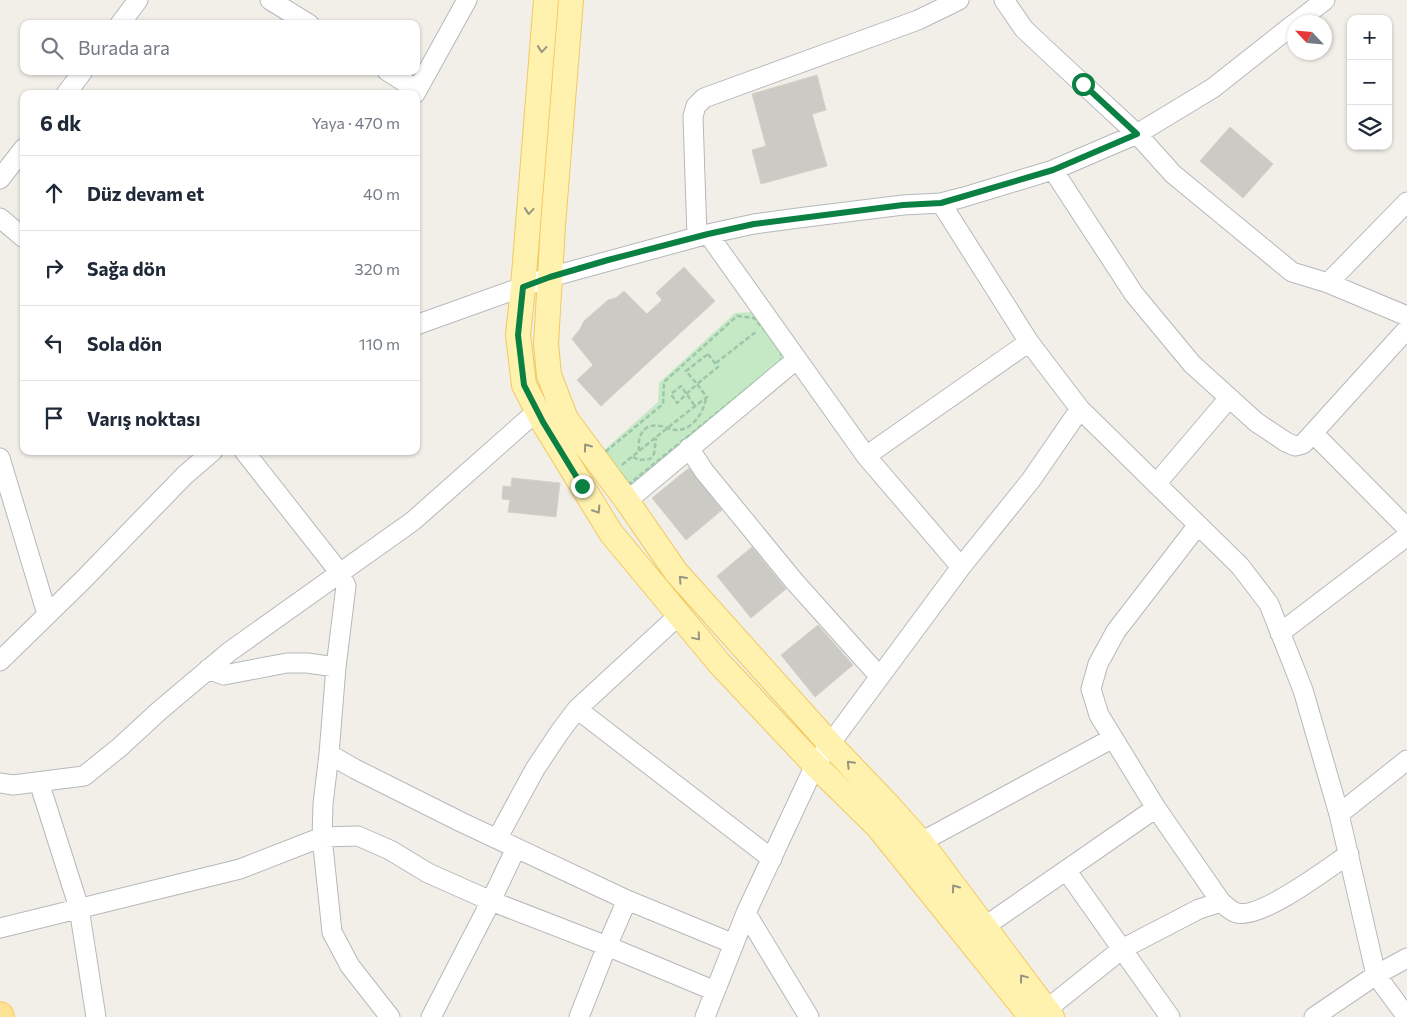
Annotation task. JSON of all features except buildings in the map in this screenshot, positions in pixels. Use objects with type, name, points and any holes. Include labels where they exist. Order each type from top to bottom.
[{"type":"main road","points":[[546,0],[518,335],[524,385],[537,411],[611,533],[719,663],[815,765],[878,827],[1043,1015]]},
{"type":"main road","points":[[571,0],[553,225],[546,344],[549,375],[566,420],[627,501],[676,572],[830,744],[921,842],[984,927],[1043,1015]]},
{"type":"street","points":[[123,20],[138,0]]},
{"type":"street","points":[[270,0],[302,20]]},
{"type":"street","points":[[417,90],[467,0]]},
{"type":"street","points":[[959,0],[918,20],[704,98],[696,106],[693,116],[702,235],[797,359],[866,456],[961,567]]},
{"type":"street","points":[[1004,0],[1024,29],[1137,134],[1173,174],[1292,272],[1328,282],[1407,316]]},
{"type":"street","points":[[1306,15],[1325,0]]},
{"type":"street","points":[[420,324],[550,277],[702,235],[754,224],[798,218],[903,205],[941,203],[1053,170],[1137,134],[1213,88],[1287,30]]},
{"type":"street","points":[[69,90],[80,75]]},
{"type":"street","points":[[393,75],[413,90]]},
{"type":"street","points":[[0,179],[20,153]]},
{"type":"street","points":[[1053,170],[1134,294],[1192,364],[1256,422],[1286,442],[1295,446],[1303,444],[1407,329]]},
{"type":"street","points":[[1328,282],[1407,202]]},
{"type":"street","points":[[941,203],[1029,342],[1080,410],[1240,566],[1269,604],[1303,690],[1339,814],[1376,974],[1407,1017]]},
{"type":"street","points":[[0,218],[20,235]]},
{"type":"street","points":[[866,456],[1029,342]]},
{"type":"street","points":[[627,501],[797,359]]},
{"type":"street","points":[[1156,484],[1230,398]]},
{"type":"street","points":[[705,1017],[746,914],[815,765],[961,567],[1031,480],[1080,410]]},
{"type":"street","points":[[0,783],[13,785],[84,776],[229,652],[413,521],[537,411]]},
{"type":"street","points":[[1313,433],[1407,528]]},
{"type":"street","points":[[689,448],[704,470],[794,581],[880,677]]},
{"type":"street","points":[[0,661],[185,475],[208,455]]},
{"type":"street","points":[[247,455],[340,573],[346,586],[336,667],[323,804],[322,837],[332,932],[350,966],[390,1017]]},
{"type":"street","points":[[0,458],[47,614]]},
{"type":"street","points":[[1198,525],[1116,631],[1098,664],[1091,689],[1098,715],[1156,808],[1221,902],[1230,910],[1238,913],[1258,909],[1293,892],[1349,854]]},
{"type":"street","points":[[1280,633],[1407,536]]},
{"type":"street","points":[[497,839],[535,769],[577,709],[679,615]]},
{"type":"street","points":[[208,669],[224,676],[287,663],[307,663],[336,667]]},
{"type":"street","points":[[577,709],[772,859]]},
{"type":"street","points":[[921,842],[1113,738]]},
{"type":"street","points":[[329,754],[355,769],[497,839],[626,900],[734,944]]},
{"type":"street","points":[[1339,814],[1407,760]]},
{"type":"street","points":[[39,782],[79,908],[96,1017]]},
{"type":"street","points":[[984,927],[1156,808]]},
{"type":"street","points":[[0,928],[240,869],[322,837],[358,836],[390,850],[428,872],[491,901],[715,991]]},
{"type":"street","points":[[431,1017],[516,848]]},
{"type":"street","points":[[1066,870],[1170,1017]]},
{"type":"street","points":[[579,1017],[626,900]]},
{"type":"street","points":[[1043,1015],[1122,949],[1199,908],[1221,902]]},
{"type":"street","points":[[746,914],[809,1017]]},
{"type":"street","points":[[1314,1017],[1376,974],[1407,958]]},
{"type":"path","points":[[737,316],[754,318],[762,326],[781,349],[781,361],[629,484],[604,453],[663,404],[664,382],[737,316]]},
{"type":"path","points":[[716,363],[762,326]]},
{"type":"path","points":[[696,406],[687,394],[680,386],[671,394],[678,404],[687,394],[697,384],[718,367],[708,354],[686,371],[697,384],[707,397]]},
{"type":"path","points":[[617,469],[707,397]]},
{"type":"path","points":[[639,451],[638,441],[640,434],[645,429],[653,425],[681,430],[698,418],[707,397]]},
{"type":"path","points":[[632,457],[639,460],[650,459],[654,454],[656,438]]},
{"type":"green space","points":[[753,312],[789,357],[627,488],[601,453],[658,402],[659,383],[735,313]]},
{"type":"route","points":[[582,486],[543,422],[524,385],[518,335],[523,287],[608,260],[754,224],[903,205],[941,203],[1053,170],[1137,134],[1083,84]]}]
